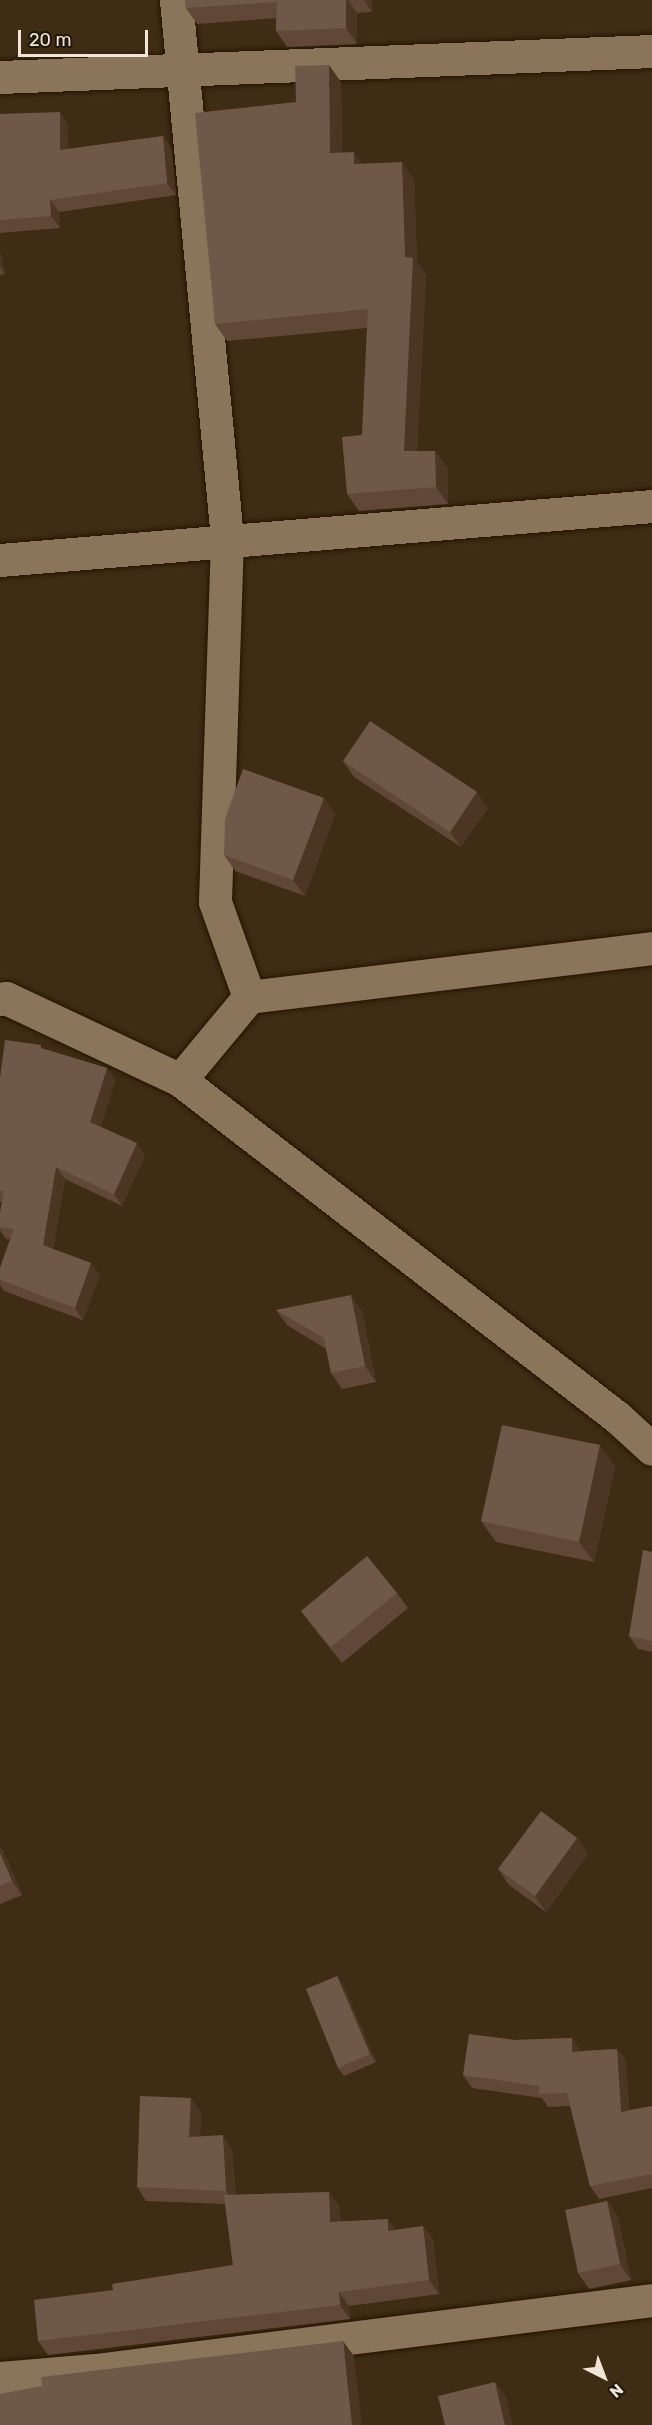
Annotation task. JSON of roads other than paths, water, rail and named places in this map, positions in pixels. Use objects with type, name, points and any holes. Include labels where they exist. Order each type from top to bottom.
[{"type":"street","points":[[176,0],[227,539],[215,902],[249,998]]},
{"type":"street","points":[[0,77],[184,67],[652,51]]},
{"type":"street","points":[[0,560],[227,539],[652,506]]},
{"type":"street","points":[[180,1080],[249,998],[652,948]]},
{"type":"street","points":[[0,999],[6,998],[180,1080],[617,1417],[652,1449]]},
{"type":"street","points":[[617,1417],[652,1414]]},
{"type":"street","points":[[0,2378],[95,2370],[652,2300]]}]
